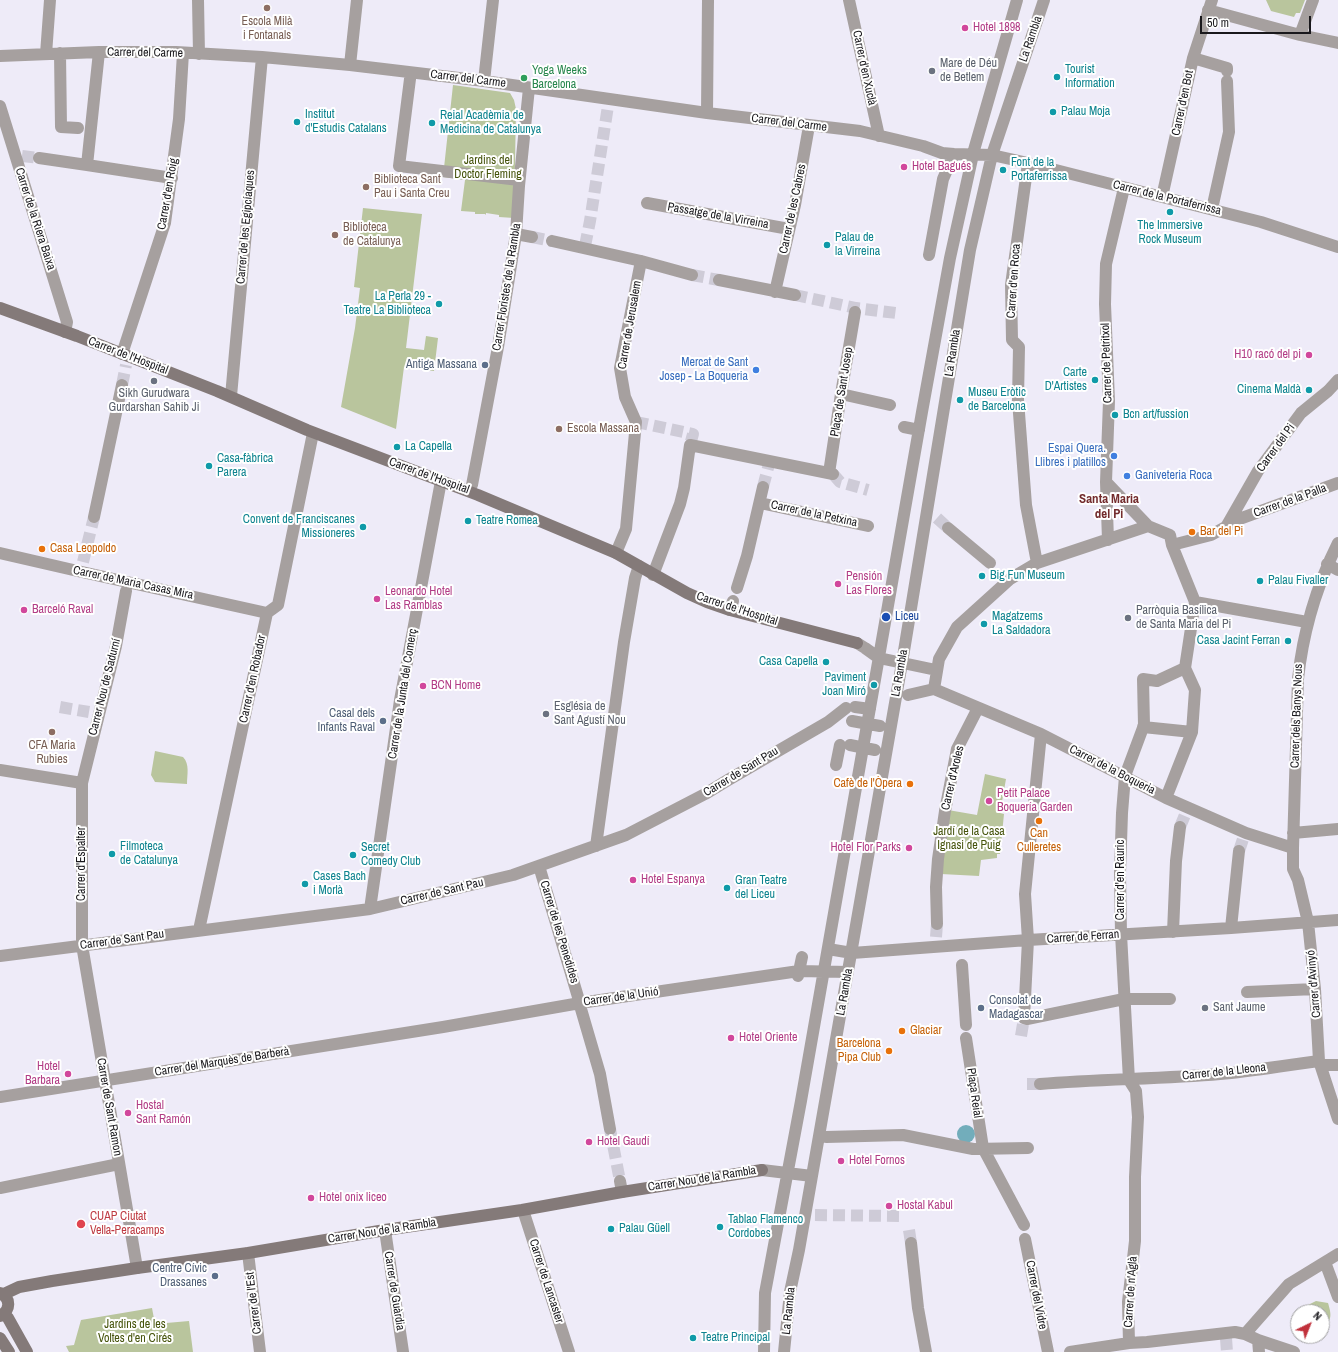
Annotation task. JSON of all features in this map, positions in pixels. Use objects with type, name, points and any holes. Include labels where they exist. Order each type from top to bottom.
[{"type":"street","points":[[46,54],[50,0]]},
{"type":"street","points":[[198,0],[200,54]]},
{"type":"street","points":[[350,66],[357,0]]},
{"type":"street","points":[[484,80],[493,0]]},
{"type":"street","points":[[707,113],[708,0]]},
{"type":"street","name":"Carrer d'en Xuclà","points":[[849,0],[879,136]]},
{"type":"street","name":"La Rambla","points":[[764,1352],[765,1293],[828,949],[950,258],[973,154],[1017,0]]},
{"type":"street","name":"La Rambla","points":[[784,1352],[790,1292],[799,1250],[905,663],[970,250],[993,155],[1044,0]]},
{"type":"street","points":[[1300,35],[1314,0]]},
{"type":"street","points":[[1210,5],[1300,35],[1338,43]]},
{"type":"street","name":"Carrer d'en Bot","points":[[1162,197],[1192,58],[1210,5]]},
{"type":"street","points":[[88,165],[85,128],[99,52]]},
{"type":"street","name":"Carrer del Carme","points":[[0,56],[99,52],[183,53],[262,57],[484,80],[529,88],[707,113],[860,131],[923,146],[942,153],[973,154]]},
{"type":"street","points":[[60,53],[61,127],[85,128]]},
{"type":"street","name":"Carrer d'en Roig","points":[[125,359],[164,224],[172,178],[179,119],[183,53]]},
{"type":"street","name":"Carrer de les Egipcíaques","points":[[231,396],[262,57]]},
{"type":"street","points":[[1192,58],[1227,68],[1229,132],[1212,209]]},
{"type":"street","points":[[410,79],[399,166],[519,180]]},
{"type":"street","name":"Carrer Floristes de la Rambla","points":[[472,485],[498,347],[516,234],[519,180],[529,88]]},
{"type":"street","name":"Carrer de la Riera Baixa","points":[[0,106],[18,156],[67,322],[65,332]]},
{"type":"street","name":"Carrer de les Cabres","points":[[775,292],[795,205],[809,126]]},
{"type":"street","points":[[929,255],[943,179],[954,154]]},
{"type":"street","name":"Carrer de la Portaferrissa","points":[[973,154],[993,155],[1028,163],[1212,209],[1261,222],[1338,247]]},
{"type":"street","points":[[38,158],[172,178]]},
{"type":"street","name":"Carrer d'en Roca","points":[[1028,163],[1011,285],[1011,318],[1012,340],[1019,347],[1018,400],[1026,505],[1037,563]]},
{"type":"street","name":"Carrer de Petritxol","points":[[1108,540],[1106,482],[1109,401],[1105,304],[1106,264],[1124,188]]},
{"type":"street","name":"Passatge de la Virreina","points":[[647,203],[789,229]]},
{"type":"street","points":[[516,234],[532,236]]},
{"type":"street","points":[[552,241],[585,247],[692,275]]},
{"type":"street","name":"Carrer de Jerusalem","points":[[616,553],[626,529],[636,422],[625,397],[620,368],[641,261]]},
{"type":"street","points":[[719,280],[795,295]]},
{"type":"street","name":"Carrer de l'Hospital","points":[[0,308],[65,332],[125,359],[231,396],[313,433],[478,495],[616,553],[693,596],[707,602],[731,605],[861,645]]},
{"type":"street","name":"Plaça de Sant Josep","points":[[654,574],[680,504],[684,488],[690,446],[831,474],[841,394],[855,312]]},
{"type":"street","name":"Carrer del Pi","points":[[1226,527],[1258,471],[1301,413],[1328,391],[1338,380]]},
{"type":"street","points":[[94,517],[122,385]]},
{"type":"street","points":[[841,394],[890,405]]},
{"type":"street","points":[[904,427],[934,440]]},
{"type":"street","name":"Carrer d'en Robador","points":[[199,930],[267,613],[278,605],[313,433]]},
{"type":"street","name":"Carrer de la Junta del Comerç","points":[[370,909],[400,700],[441,481]]},
{"type":"street","points":[[1106,482],[1148,526],[1171,540],[1195,602],[1185,668],[1195,690],[1192,732],[1166,798]]},
{"type":"street","name":"Carrer de la Palla","points":[[1171,540],[1211,535],[1242,518],[1338,483]]},
{"type":"street","points":[[737,588],[763,487]]},
{"type":"street","name":"Carrer de la Petxina","points":[[760,503],[868,526]]},
{"type":"street","points":[[908,695],[934,688],[938,665],[957,627],[1010,579],[1037,563],[1148,526]]},
{"type":"street","points":[[948,528],[990,563]]},
{"type":"street","name":"Carrer dels Banys Nous","points":[[1293,848],[1298,679],[1300,658],[1307,622],[1333,567],[1338,543]]},
{"type":"street","name":"Carrer de Maria Casas Mira","points":[[0,553],[82,567],[267,613]]},
{"type":"street","points":[[596,846],[624,642],[635,578],[639,566]]},
{"type":"street","name":"Carrer Nou de Sadurní","points":[[82,783],[94,714],[116,646],[126,590]]},
{"type":"street","points":[[1195,602],[1307,622]]},
{"type":"street","name":"La Rambla","points":[[861,645],[879,658],[905,663]]},
{"type":"street","points":[[905,663],[938,665]]},
{"type":"street","points":[[1185,668],[1157,681],[1143,679],[1143,726],[1192,732]]},
{"type":"street","name":"Carrer de la Boqueria","points":[[934,688],[1041,734],[1188,809],[1245,834],[1293,848]]},
{"type":"street","name":"Carrer de Sant Pau","points":[[0,956],[370,909],[513,875],[626,835],[705,794],[850,708],[870,709]]},
{"type":"street","name":"Carrer d'Aroles","points":[[937,924],[936,887],[938,859],[945,811],[957,749],[978,708]]},
{"type":"street","points":[[852,721],[880,726]]},
{"type":"street","name":"Carrer d'en Rauric","points":[[1129,1080],[1121,934],[1120,873],[1122,813],[1124,776],[1143,726]]},
{"type":"street","points":[[1041,734],[1025,894],[1028,940],[1024,1018],[1027,1019],[1124,999],[1170,998]]},
{"type":"street","points":[[836,765],[845,745],[875,750]]},
{"type":"street","points":[[0,770],[82,783]]},
{"type":"street","name":"Carrer d'Espalter","points":[[82,783],[82,945]]},
{"type":"street","points":[[1173,932],[1176,861],[1180,826]]},
{"type":"street","points":[[1293,833],[1338,829]]},
{"type":"street","name":"Carrer d'Avinyó","points":[[1293,848],[1293,869],[1298,880],[1308,922],[1315,989],[1320,1063],[1338,1119]]},
{"type":"street","points":[[1231,928],[1239,852]]},
{"type":"street","name":"Carrer de les Penedides","points":[[539,866],[578,997]]},
{"type":"street","name":"Carrer de Ferran","points":[[828,949],[852,953],[937,942],[962,955],[1028,940],[1173,932],[1338,920]]},
{"type":"street","name":"Carrer de Sant Ramon","points":[[82,945],[137,1268]]},
{"type":"street","points":[[962,955],[966,1025]]},
{"type":"street","points":[[799,974],[802,958]]},
{"type":"street","name":"Carrer de la Unió","points":[[443,1027],[580,1003],[824,971],[848,972]]},
{"type":"street","points":[[1247,992],[1315,989]]},
{"type":"street","points":[[582,1009],[600,1074],[610,1130]]},
{"type":"street","name":"Carrer del Marquès de Barberà","points":[[0,1097],[443,1027]]},
{"type":"street","name":"Plaça Reial","points":[[966,1038],[983,1148],[1024,1225]]},
{"type":"street","name":"Carrer de la Lleona","points":[[1040,1084],[1085,1080],[1129,1080],[1221,1074],[1320,1063],[1338,1065]]},
{"type":"street","name":"Carrer de n'Aglà","points":[[1129,1080],[1136,1091],[1138,1117],[1135,1177],[1135,1241],[1129,1289],[1129,1343]]},
{"type":"street","points":[[826,1137],[903,1135],[973,1148],[1028,1148]]},
{"type":"street","points":[[0,1188],[119,1164]]},
{"type":"street","name":"Carrer Nou de la Rambla","points":[[1,1292],[19,1287],[137,1268],[248,1253],[385,1230],[523,1210],[621,1187],[762,1170],[787,1173]]},
{"type":"street","points":[[787,1173],[812,1176]]},
{"type":"street","name":"Carrer de Lancaster","points":[[523,1210],[569,1352]]},
{"type":"street","name":"Carrer de Guàrdia","points":[[385,1230],[403,1352]]},
{"type":"street","name":"Carrer del Vidre","points":[[1025,1239],[1048,1352]]},
{"type":"street","points":[[911,1244],[918,1308],[926,1352]]},
{"type":"street","name":"Carrer de l'Est","points":[[248,1253],[260,1352]]},
{"type":"street","points":[[1245,1334],[1289,1284],[1338,1254]]},
{"type":"street","points":[[1325,1262],[1338,1297]]},
{"type":"street","points":[[1,1292],[8,1300],[7,1311],[2,1315],[8,1318],[28,1352]]},
{"type":"street","points":[[1070,1352],[1129,1343],[1148,1347],[1226,1336],[1235,1332],[1245,1334],[1258,1346],[1294,1352]]},
{"type":"street","points":[[0,1338],[9,1352]]},
{"type":"green space","points":[[1266,0],[1305,0],[1300,13],[1296,13],[1294,17],[1271,11]]},
{"type":"green space","name":"Jardins del Doctor Fleming","points":[[453,85],[510,93],[514,100],[516,109],[514,218],[499,217],[499,215],[486,213],[486,215],[475,214],[475,212],[461,211],[465,180],[443,177]]},
{"type":"green space","points":[[363,208],[422,214],[406,348],[424,350],[426,336],[438,338],[434,371],[404,367],[396,429],[341,407],[355,328],[360,288],[354,287]]},
{"type":"green space","points":[[155,751],[183,757],[187,763],[187,784],[155,782],[151,775]]},
{"type":"green space","name":"Jardí de la Casa Ignasi de Puig","points":[[985,774],[1006,779],[1000,813],[1004,814],[1000,854],[997,854],[997,858],[981,860],[979,876],[941,874],[948,810],[977,815]]},
{"type":"green space","points":[[1316,1301],[1328,1304],[1310,1304]]},
{"type":"green space","name":"Jardins de les Voltes d'en Cirés","points":[[152,1308],[155,1324],[189,1321],[193,1352],[69,1352],[66,1346],[74,1345],[81,1320]]},
{"type":"water","points":[[966,1125],[972,1128],[975,1134],[972,1140],[966,1143],[960,1140],[957,1134],[960,1128]]},
{"type":"tunnel","points":[[585,246],[608,106]]},
{"type":"tunnel","points":[[22,156],[39,158]]},
{"type":"tunnel","points":[[532,237],[552,241]]},
{"type":"tunnel","points":[[692,275],[719,280]]},
{"type":"tunnel","points":[[795,295],[856,308],[896,313]]},
{"type":"tunnel","points":[[122,385],[126,365]]},
{"type":"tunnel","points":[[636,422],[693,434],[690,445]]},
{"type":"tunnel","points":[[763,487],[769,464]]},
{"type":"tunnel","points":[[833,474],[840,482],[868,490]]},
{"type":"tunnel","points":[[83,562],[94,517]]},
{"type":"tunnel","points":[[937,518],[948,528]]},
{"type":"tunnel","points":[[60,707],[89,712]]},
{"type":"tunnel","points":[[1180,827],[1187,810]]},
{"type":"tunnel","points":[[1239,851],[1244,836]]},
{"type":"tunnel","points":[[936,937],[937,924]]},
{"type":"tunnel","points":[[1021,1036],[1024,1018]]},
{"type":"tunnel","points":[[1027,1084],[1040,1084]]},
{"type":"tunnel","points":[[610,1129],[620,1181]]},
{"type":"tunnel","points":[[815,1215],[901,1216]]},
{"type":"tunnel","points":[[909,1230],[911,1243]]},
{"type":"tunnel","points":[[1226,1338],[1227,1352]]},
{"type":"place","name":"Escola Milà i Fontanals","points":[[267,8]]},
{"type":"place","name":"Hotel 1898","points":[[965,28]]},
{"type":"place","name":"Mare de Déu de Betlem","points":[[932,71]]},
{"type":"place","name":"Tourist Information","points":[[1057,77]]},
{"type":"place","name":"Yoga Weeks Barcelona","points":[[524,78]]},
{"type":"place","name":"Palau Moja","points":[[1053,112]]},
{"type":"place","name":"Institut d'Estudis Catalans","points":[[297,122]]},
{"type":"place","name":"Reial Acadèmia de Medicina de Catalunya","points":[[432,123]]},
{"type":"place","name":"Hotel Bagués","points":[[904,167]]},
{"type":"place","name":"Font de la Portaferrissa","points":[[1003,170]]},
{"type":"place","name":"Biblioteca Sant Pau i Santa Creu","points":[[366,187]]},
{"type":"place","name":"The Immersive Rock Museum","points":[[1170,212]]},
{"type":"place","name":"Biblioteca de Catalunya","points":[[335,235]]},
{"type":"place","name":"Palau de la Virreina","points":[[827,245]]},
{"type":"place","name":"La Perla 29 - Teatre La Biblioteca","points":[[439,304]]},
{"type":"place","name":"H10 racó del pi","points":[[1309,355]]},
{"type":"place","name":"Antiga Massana","points":[[485,365]]},
{"type":"place","name":"Mercat de Sant Josep - La Boqueria","points":[[756,370]]},
{"type":"place","name":"Carte D'Artistes","points":[[1095,380]]},
{"type":"place","name":"Sikh Gurudwara Gurdarshan Sahib Ji","points":[[154,381]]},
{"type":"place","name":"Cinema Maldà","points":[[1309,390]]},
{"type":"place","name":"Museu Eròtic de Barcelona","points":[[960,400]]},
{"type":"place","name":"Bcn art/fussion","points":[[1115,415]]},
{"type":"place","name":"Escola Massana","points":[[559,429]]},
{"type":"place","name":"La Capella","points":[[397,447]]},
{"type":"place","name":"Espai Quera. Llibres i platillos","points":[[1114,456]]},
{"type":"place","name":"Casa-fàbrica Parera","points":[[209,466]]},
{"type":"place","name":"Ganiveteria Roca","points":[[1127,476]]},
{"type":"place","name":"Teatre Romea","points":[[468,521]]},
{"type":"place","name":"Convent de Franciscanes Missioneres","points":[[363,527]]},
{"type":"place","name":"Bar del Pi","points":[[1192,532]]},
{"type":"place","name":"Casa Leopoldo","points":[[42,549]]},
{"type":"place","name":"Big Fun Museum","points":[[982,576]]},
{"type":"place","name":"Palau Fivaller","points":[[1260,581]]},
{"type":"place","name":"Pensión Las Flores","points":[[838,584]]},
{"type":"place","name":"Leonardo Hotel Las Ramblas","points":[[377,599]]},
{"type":"place","name":"Barceló Raval","points":[[24,610]]},
{"type":"place","name":"Liceu","points":[[886,617]]},
{"type":"place","name":"Parròquia Basílica de Santa Maria del Pi","points":[[1128,618]]},
{"type":"place","name":"Magatzems La Saldadora","points":[[984,624]]},
{"type":"place","name":"Casa Jacint Ferran","points":[[1288,641]]},
{"type":"place","name":"Casa Capella","points":[[826,662]]},
{"type":"place","name":"Paviment Joan Miró","points":[[874,685]]},
{"type":"place","name":"BCN Home","points":[[423,686]]},
{"type":"place","name":"Església de Sant Agustí Nou","points":[[546,714]]},
{"type":"place","name":"Casal dels Infants Raval","points":[[383,721]]},
{"type":"place","name":"CFA Maria Rubies","points":[[52,732]]},
{"type":"place","name":"Cafè de l'Òpera","points":[[910,784]]},
{"type":"place","name":"Petit Palace Boquería Garden","points":[[989,801]]},
{"type":"place","name":"Can Culleretes","points":[[1039,821]]},
{"type":"place","name":"Hotel Flor Parks","points":[[909,848]]},
{"type":"place","name":"Filmoteca de Catalunya","points":[[112,854]]},
{"type":"place","name":"Secret Comedy Club","points":[[353,855]]},
{"type":"place","name":"Hotel Espanya","points":[[633,880]]},
{"type":"place","name":"Cases Bach i Morlà","points":[[305,884]]},
{"type":"place","name":"Gran Teatre del Liceu","points":[[727,888]]},
{"type":"place","name":"Consolat de Madagascar","points":[[981,1008]]},
{"type":"place","name":"Sant Jaume","points":[[1205,1008]]},
{"type":"place","name":"Glaciar","points":[[902,1031]]},
{"type":"place","name":"Hotel Oriente","points":[[731,1038]]},
{"type":"place","name":"Barcelona Pipa Club","points":[[889,1051]]},
{"type":"place","name":"Hotel Barbara","points":[[68,1074]]},
{"type":"place","name":"Hostal Sant Ramón","points":[[128,1113]]},
{"type":"place","name":"Hotel Gaudí","points":[[589,1142]]},
{"type":"place","name":"Hotel Fornos","points":[[841,1161]]},
{"type":"place","name":"Hotel onix liceo","points":[[311,1198]]},
{"type":"place","name":"Hostal Kabul","points":[[889,1206]]},
{"type":"place","name":"CUAP Ciutat Vella-Peracamps","points":[[81,1224]]},
{"type":"place","name":"Tablao Flamenco Cordobes","points":[[720,1227]]},
{"type":"place","name":"Palau Güell","points":[[611,1229]]},
{"type":"place","name":"Centre Cívic Drassanes","points":[[215,1276]]},
{"type":"place","name":"Teatre Principal","points":[[693,1338]]},
{"type":"district","name":"Santa Maria del Pi","points":[[1109,508]]}]
